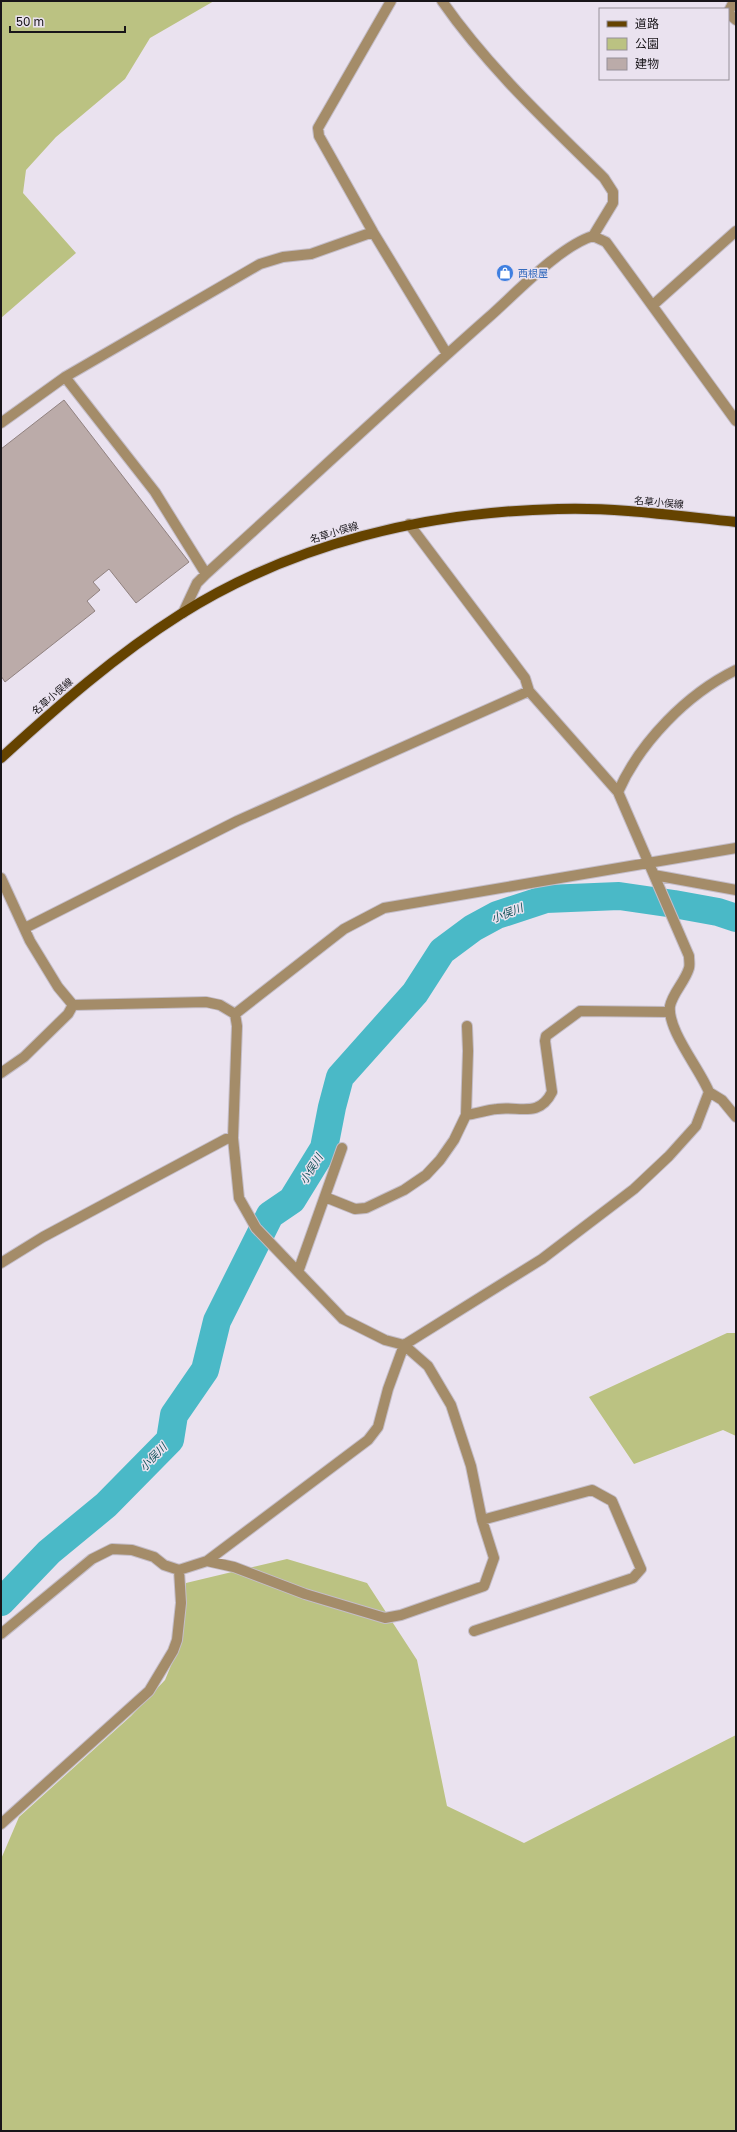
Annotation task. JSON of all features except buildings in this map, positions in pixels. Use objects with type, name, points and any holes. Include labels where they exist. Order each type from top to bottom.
[{"type":"main road","name":"名草小俣線","points":[[1,758],[49,714],[106,667],[182,613],[246,579],[309,552],[371,533],[409,524],[499,512],[560,509],[628,512],[736,522]]},
{"type":"street","points":[[391,1],[318,128],[319,136],[373,232],[447,354]]},
{"type":"street","points":[[442,1],[456,21],[508,83],[604,178],[613,192],[613,203],[593,236]]},
{"type":"street","points":[[729,11],[734,1]]},
{"type":"street","points":[[653,305],[736,231]]},
{"type":"street","points":[[1,423],[65,378],[260,264],[283,257],[311,254],[373,232]]},
{"type":"street","points":[[182,613],[197,582],[447,354],[558,256],[583,239],[593,236],[606,242],[736,421]]},
{"type":"street","points":[[65,378],[155,492],[206,574]]},
{"type":"street","points":[[409,524],[525,678],[529,691],[618,792],[689,956],[689,968],[677,989],[670,1012],[677,1035],[705,1080],[710,1092],[722,1100],[736,1116]]},
{"type":"street","points":[[618,792],[634,763],[672,717],[710,683],[736,670]]},
{"type":"street","points":[[25,928],[237,821],[529,691]]},
{"type":"street","points":[[235,1014],[344,929],[384,908],[736,848]]},
{"type":"street","points":[[1,878],[30,941],[54,981],[73,1005]]},
{"type":"street","points":[[655,878],[736,890]]},
{"type":"street","points":[[73,1005],[206,1002],[220,1005],[235,1014],[237,1026],[234,1138],[239,1198],[256,1228],[343,1319],[385,1340],[404,1344],[428,1366],[452,1405],[471,1466],[482,1520],[494,1558],[484,1586],[401,1615],[385,1618],[305,1594],[234,1567],[208,1561]]},
{"type":"street","points":[[1,1073],[24,1057],[68,1014],[73,1005]]},
{"type":"street","points":[[466,1115],[498,1109],[531,1110],[541,1106],[552,1092],[544,1041],[546,1036],[580,1011],[670,1012]]},
{"type":"street","points":[[325,1196],[355,1209],[366,1208],[404,1190],[426,1175],[440,1160],[454,1140],[466,1115],[467,1026]]},
{"type":"street","points":[[1,1634],[92,1559],[112,1549],[132,1550],[154,1557],[164,1566],[179,1570],[208,1561],[368,1440],[378,1427],[388,1389],[404,1344],[542,1259],[634,1189],[669,1156],[696,1126],[710,1092]]},
{"type":"street","points":[[1,1263],[57,1229],[226,1138],[234,1138]]},
{"type":"street","points":[[298,1272],[342,1148]]},
{"type":"street","points":[[474,1631],[633,1578],[641,1569],[612,1501],[592,1490],[482,1520]]},
{"type":"street","points":[[1,1824],[149,1691],[173,1651],[177,1640],[181,1603],[179,1570]]},
{"type":"green space","points":[[1,1],[214,1],[150,38],[125,79],[56,137],[26,170],[23,193],[76,253],[1,318]]},
{"type":"green space","points":[[727,1333],[736,1333],[736,1436],[723,1430],[634,1464],[589,1397]]},
{"type":"green space","points":[[287,1559],[367,1583],[417,1660],[447,1806],[524,1843],[736,1735],[736,2131],[1,2131],[1,1859],[19,1817],[131,1716],[165,1680],[182,1639],[186,1583]]},
{"type":"waterway","name":"小俣川","points":[[1,1602],[49,1552],[106,1505],[170,1440],[174,1415],[205,1370],[217,1321],[270,1215],[292,1200],[324,1148],[332,1107],[340,1077],[415,993],[442,951],[473,928],[497,915],[546,899],[619,896],[718,912],[736,918]]},
{"type":"place","name":"西根屋","points":[[505,273]]}]
